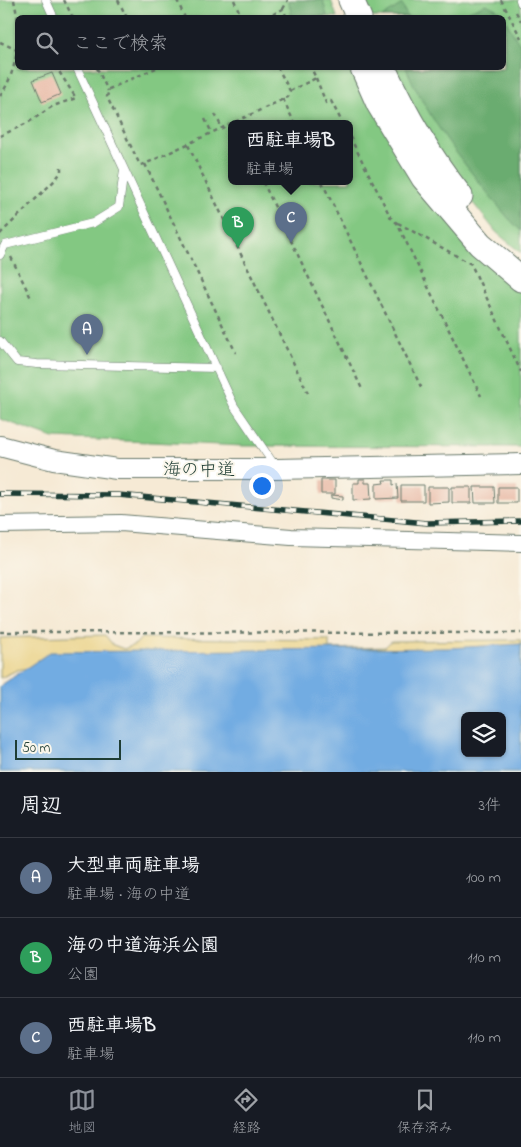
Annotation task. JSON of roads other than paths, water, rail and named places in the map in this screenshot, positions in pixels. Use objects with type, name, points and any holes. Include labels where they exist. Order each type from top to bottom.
[{"type":"main road","points":[[335,0],[341,15]]},
{"type":"main road","points":[[351,0],[358,15]]},
{"type":"main road","points":[[364,70],[379,104],[424,178],[480,244],[521,279]]},
{"type":"main road","points":[[384,70],[396,96],[439,170],[492,235],[521,259]]},
{"type":"street","name":"海の中道","points":[[0,446],[54,460],[117,469],[276,469],[521,464]]},
{"type":"street","points":[[0,525],[121,524],[291,537],[521,543]]},
{"type":"lane","points":[[46,0],[53,15]]},
{"type":"lane","points":[[78,70],[234,406],[276,469]]},
{"type":"lane","points":[[0,255],[5,245],[93,224],[119,207],[124,170]]},
{"type":"lane","points":[[0,341],[18,362],[217,368]]},
{"type":"water","points":[[521,644],[521,772],[0,772],[0,686],[50,652],[448,648]]},
{"type":"railway","points":[[0,494],[118,495],[427,523],[521,521]]},
{"type":"place","name":"西駐車場B","points":[[291,243]]},
{"type":"place","name":"海の中道海浜公園","points":[[238,248]]},
{"type":"place","name":"大型車両駐車場","points":[[87,355]]}]
